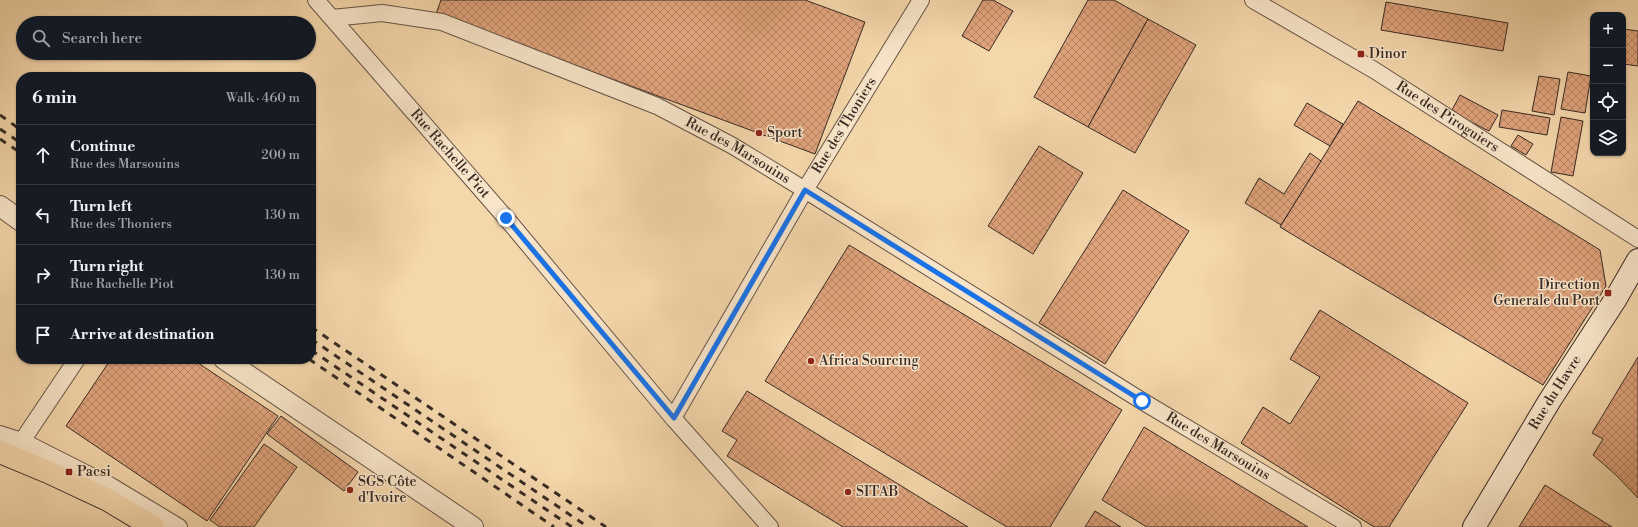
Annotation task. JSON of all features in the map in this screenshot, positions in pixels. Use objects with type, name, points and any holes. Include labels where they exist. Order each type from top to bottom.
[{"type":"main road","name":"Rue du Havre","points":[[1474,527],[1550,400],[1615,300],[1638,260]]},
{"type":"main road","points":[[0,452],[108,500],[153,527]]},
{"type":"main road","points":[[52,456],[68,482]]},
{"type":"main road","points":[[0,467],[19,474],[100,511],[129,527]]},
{"type":"street","name":"Rue Rachelle Piot","points":[[316,0],[506,218],[674,418],[770,527]]},
{"type":"street","name":"Rue des Thoniers","points":[[674,418],[805,190],[921,0]]},
{"type":"street","name":"Rue des Piroguiers","points":[[1253,0],[1374,70],[1638,239]]},
{"type":"street","name":"Rue des Marsouins","points":[[332,18],[382,13],[442,22],[657,106],[733,146],[1142,401],[1353,527]]},
{"type":"street","points":[[0,206],[16,217]]},
{"type":"street","points":[[22,441],[74,364]]},
{"type":"street","points":[[231,364],[474,527]]},
{"type":"street","points":[[0,434],[22,441],[111,486],[179,527]]},
{"type":"building","points":[[441,0],[805,0],[865,22],[815,154],[436,14]]},
{"type":"building","points":[[983,0],[993,0],[1013,11],[989,51],[962,36]]},
{"type":"building","points":[[1088,0],[1114,0],[1148,19],[1088,127],[1034,97]]},
{"type":"building","points":[[1386,2],[1508,23],[1503,51],[1381,30]]},
{"type":"building","points":[[1148,19],[1196,45],[1135,153],[1088,127]]},
{"type":"building","points":[[1626,29],[1638,31],[1638,66],[1626,64]]},
{"type":"building","points":[[1568,72],[1590,76],[1585,113],[1561,109]]},
{"type":"building","points":[[1539,76],[1560,79],[1554,115],[1532,111]]},
{"type":"building","points":[[1460,95],[1498,115],[1489,131],[1451,112]]},
{"type":"building","points":[[1358,101],[1600,250],[1606,286],[1543,385],[1280,227]]},
{"type":"building","points":[[1307,103],[1343,124],[1330,146],[1294,125]]},
{"type":"building","points":[[1502,110],[1550,118],[1547,135],[1499,127]]},
{"type":"building","points":[[1561,117],[1583,121],[1573,176],[1551,172]]},
{"type":"building","points":[[1518,135],[1533,144],[1526,155],[1511,146]]},
{"type":"building","points":[[1039,146],[1083,173],[1033,254],[988,226]]},
{"type":"building","points":[[1310,153],[1321,161],[1281,225],[1245,203],[1259,178],[1284,194]]},
{"type":"building","points":[[1123,190],[1189,231],[1105,364],[1039,323]]},
{"type":"building","points":[[849,245],[1122,410],[1050,527],[1007,527],[765,381]]},
{"type":"building","points":[[1320,310],[1468,403],[1389,527],[1374,527],[1241,443],[1263,407],[1290,424],[1320,377],[1290,359]]},
{"type":"building","points":[[1638,357],[1638,498],[1616,475],[1593,455],[1603,439],[1592,433]]},
{"type":"building","points":[[108,364],[200,364],[278,416],[207,521],[66,426]]},
{"type":"building","name":"SITAB","points":[[747,391],[968,527],[843,527],[727,456],[737,440],[722,431]]},
{"type":"building","points":[[281,416],[358,472],[344,491],[267,434]]},
{"type":"building","points":[[1144,427],[1308,527],[1147,527],[1102,500]]},
{"type":"building","points":[[264,444],[297,467],[254,527],[220,527],[210,520]]},
{"type":"building","points":[[1545,485],[1612,527],[1519,527]]},
{"type":"building","points":[[1095,511],[1121,527],[1085,527]]},
{"type":"railway","points":[[0,115],[16,126]]},
{"type":"railway","points":[[0,129],[16,140]]},
{"type":"railway","points":[[0,139],[16,150]]},
{"type":"railway","points":[[316,330],[606,527]]},
{"type":"railway","points":[[316,342],[588,527]]},
{"type":"railway","points":[[316,353],[572,527]]},
{"type":"railway","points":[[316,364],[554,527]]},
{"type":"place","name":"Dinor","points":[[1361,54]]},
{"type":"place","name":"Sport","points":[[759,133]]},
{"type":"place","name":"Direction Generale du Port","points":[[1608,293]]},
{"type":"place","name":"Africa Sourcing","points":[[811,361]]},
{"type":"place","name":"Pacsi","points":[[69,472]]},
{"type":"place","name":"SGS Côte d'Ivoire","points":[[350,490]]},
{"type":"place","name":"SITAB","points":[[848,492]]},
{"type":"route","points":[[506,218],[674,418],[805,190],[1142,401]]}]
